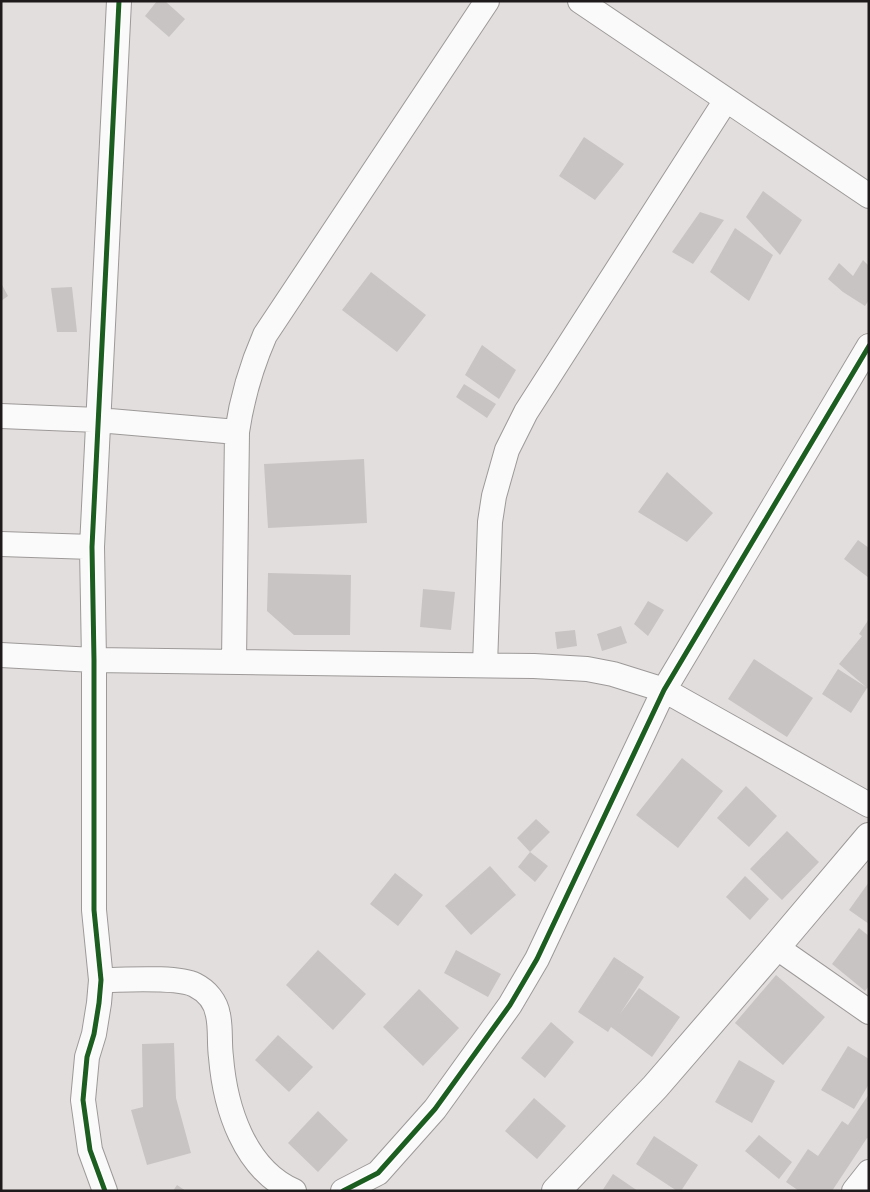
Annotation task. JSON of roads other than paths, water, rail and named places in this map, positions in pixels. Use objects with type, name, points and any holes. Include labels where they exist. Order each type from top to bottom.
[{"type":"street","points":[[105,1191],[90,1150],[82,1100],[87,1057],[100,1003],[101,980],[94,910],[92,547],[118,1]]},
{"type":"street","points":[[234,661],[237,432],[247,381],[265,335],[486,1]]},
{"type":"street","points":[[580,1],[869,196]]},
{"type":"street","points":[[485,665],[490,522],[494,496],[507,450],[526,412],[726,100]]},
{"type":"street","points":[[343,1191],[378,1173],[435,1109],[510,1005],[537,959],[664,690],[869,346]]},
{"type":"street","points":[[1,416],[98,420],[237,432]]},
{"type":"street","points":[[1,544],[92,547]]},
{"type":"street","points":[[1,655],[94,660],[485,665],[587,669],[613,674],[664,690],[869,805]]},
{"type":"street","points":[[556,1191],[655,1087],[869,837]]},
{"type":"street","points":[[776,947],[869,1012]]},
{"type":"street","points":[[101,980],[178,980],[194,985],[208,995],[218,1014],[225,1090],[235,1122],[252,1158],[280,1185],[294,1191]]},
{"type":"street","points":[[854,1191],[869,1172]]}]
